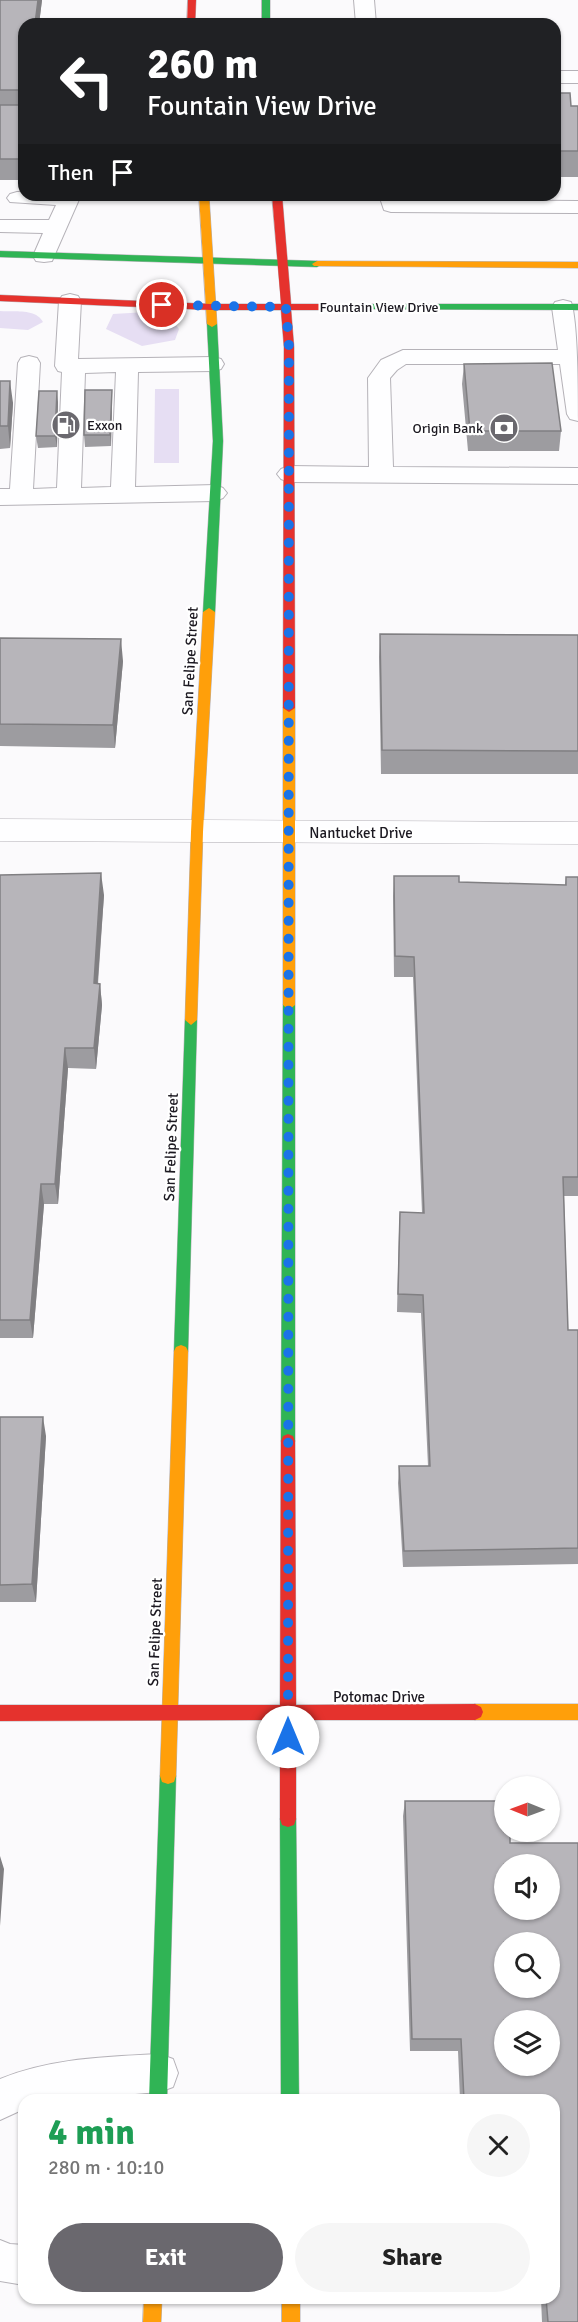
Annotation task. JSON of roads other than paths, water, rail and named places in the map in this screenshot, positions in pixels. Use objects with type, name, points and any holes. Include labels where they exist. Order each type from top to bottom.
[{"type":"main road","points":[[191,18],[192,0]]},
{"type":"main road","points":[[266,0],[266,18]]},
{"type":"main road","name":"San Felipe Street","points":[[159,2086],[197,832],[218,441],[204,201]]},
{"type":"main road","points":[[279,201],[289,347],[290,2094]]},
{"type":"main road","points":[[0,254],[284,264],[578,265]]},
{"type":"main road","name":"Fountain View Drive","points":[[0,298],[211,307],[571,307]]},
{"type":"main road","name":"Potomac Drive","points":[[0,1713],[578,1712]]},
{"type":"main road","points":[[152,2322],[153,2304]]},
{"type":"main road","points":[[291,2304],[291,2322]]},
{"type":"street","name":"Nantucket Drive","points":[[0,830],[578,833]]},
{"type":"lane","points":[[364,0],[366,18]]},
{"type":"lane","points":[[561,77],[578,77]]},
{"type":"lane","points":[[44,256],[68,201]]},
{"type":"lane","points":[[390,201],[391,206],[578,207]]},
{"type":"lane","points":[[0,226],[57,227]]},
{"type":"lane","points":[[70,301],[66,366],[213,364]]},
{"type":"lane","points":[[571,307],[570,357],[578,414]]},
{"type":"lane","points":[[381,475],[379,378],[384,368],[392,361],[403,357],[570,357]]},
{"type":"lane","points":[[29,363],[11,497],[215,494]]},
{"type":"lane","points":[[69,496],[74,366]]},
{"type":"lane","points":[[123,495],[127,366]]},
{"type":"lane","points":[[289,474],[578,476]]},
{"type":"lane","points":[[0,2102],[9,2093],[34,2085],[159,2086]]},
{"type":"lane","points":[[0,2260],[7,2264],[18,2265]]},
{"type":"place","name":"Exxon","points":[[66,425]]},
{"type":"place","name":"Origin Bank","points":[[504,428]]}]
